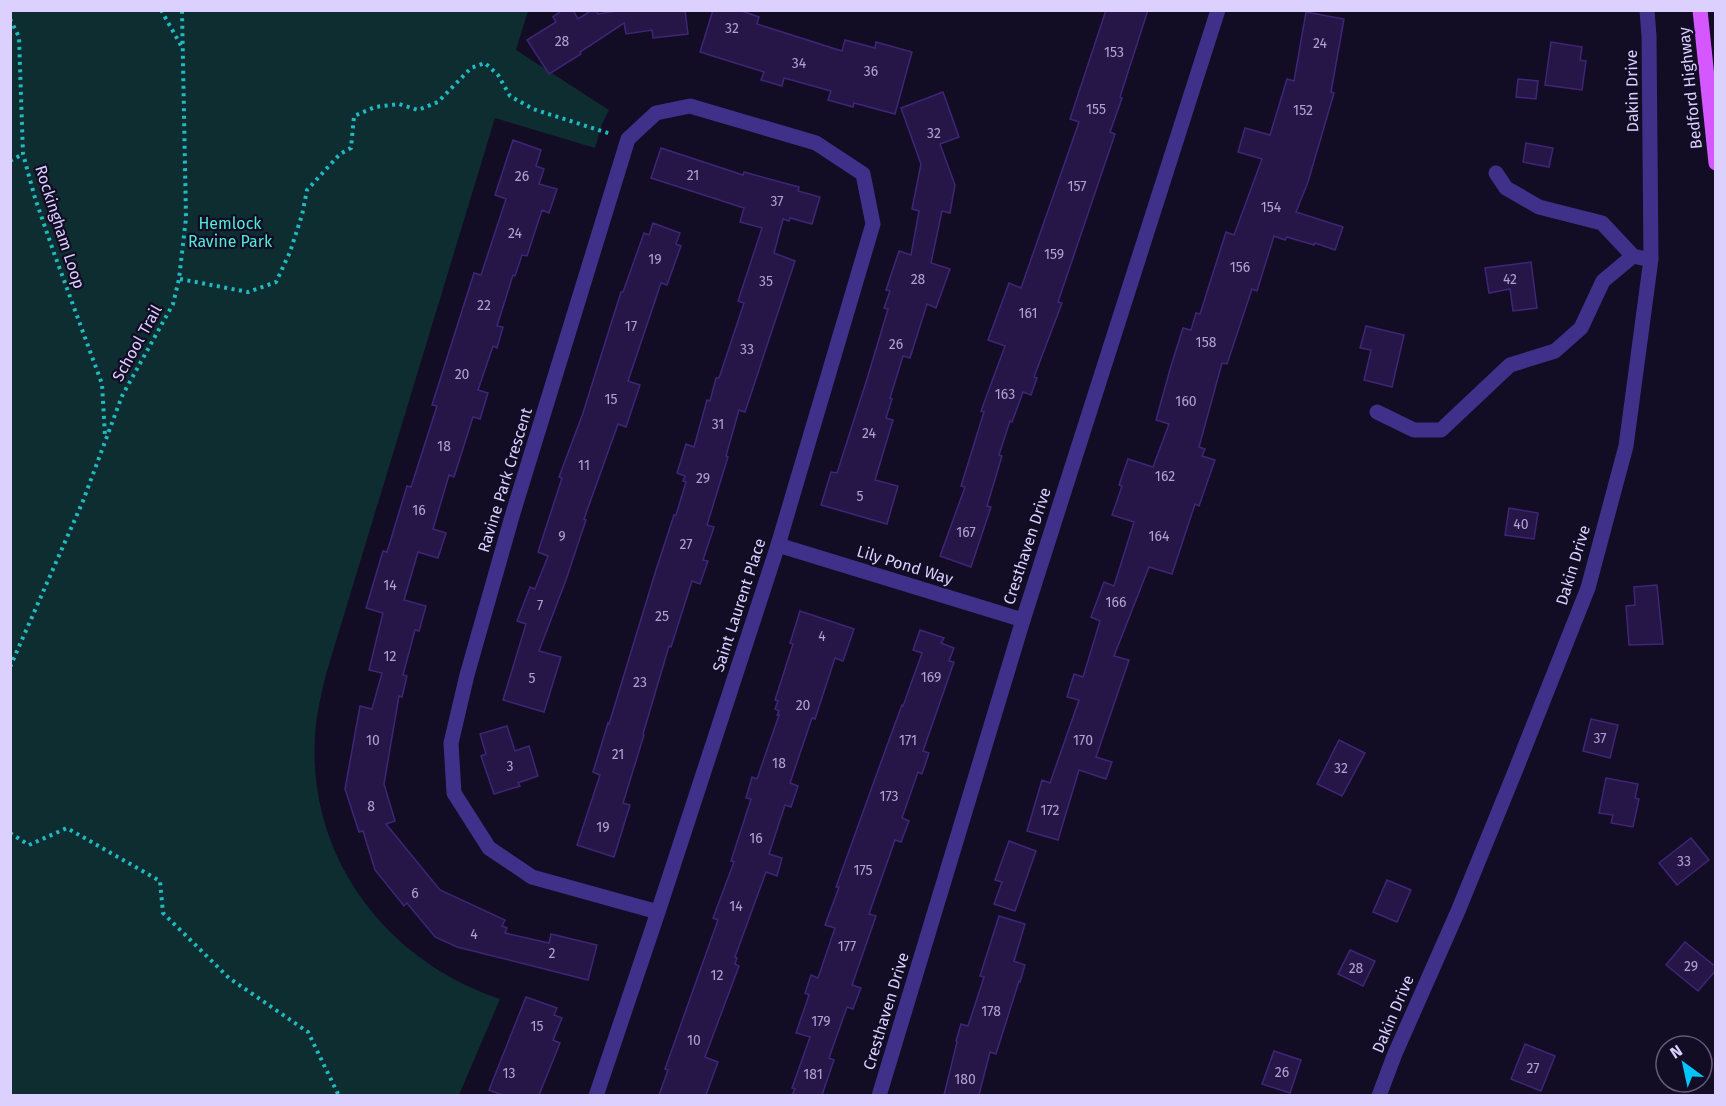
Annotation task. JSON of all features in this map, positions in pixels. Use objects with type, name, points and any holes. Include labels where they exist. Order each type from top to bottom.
[{"type":"main road","name":"Bedford Highway","points":[[1700,10],[1716,162]]},
{"type":"street","name":"Cresthaven Drive","points":[[879,1095],[1023,620],[1218,10]]},
{"type":"street","name":"Dakin Drive","points":[[1379,1095],[1458,910],[1588,588],[1626,446],[1651,259],[1647,10]]},
{"type":"street","name":"Saint Laurent Place","points":[[596,1095],[778,545],[873,224],[863,174],[816,143],[690,106],[656,113],[628,139]]},
{"type":"street","name":"Ravine Park Crescent","points":[[628,139],[513,513],[450,743],[454,794],[489,848],[532,877],[658,912]]},
{"type":"street","points":[[1496,173],[1506,188],[1539,207],[1602,223],[1633,256],[1651,259]]},
{"type":"street","points":[[1377,412],[1414,430],[1441,430],[1510,365],[1555,351],[1581,328],[1603,281],[1633,256]]},
{"type":"street","name":"Lily Pond Way","points":[[778,545],[1023,620]]},
{"type":"path","points":[[161,10],[183,49]]},
{"type":"path","name":"School Trail","points":[[10,667],[83,501],[122,396],[173,303],[179,279],[186,218],[183,10]]},
{"type":"path","name":"Rockingham Loop","points":[[10,19],[19,37],[23,154],[54,253],[102,384],[106,440]]},
{"type":"path","points":[[179,279],[248,292],[276,282],[290,252],[307,190],[340,154],[351,148],[354,116],[375,107],[399,104],[418,110],[438,102],[471,68],[485,63],[498,75],[510,96],[533,109],[628,139]]},
{"type":"path","points":[[10,161],[23,154]]},
{"type":"path","points":[[10,834],[28,845],[67,828],[160,881],[163,913],[230,978],[308,1032],[339,1095]]},
{"type":"green space","name":"Hemlock Ravine Park","points":[[11,11],[528,11],[516,50],[609,110],[595,148],[495,118],[326,674],[318,713],[315,737],[316,782],[325,824],[341,863],[362,900],[390,932],[422,959],[459,982],[500,999],[459,1095],[11,1095]]},
{"type":"building","points":[[562,10],[573,10],[578,19],[592,10],[596,10],[598,14],[623,10],[685,10],[688,34],[653,38],[652,30],[626,34],[624,23],[549,74],[527,40],[556,22],[553,17]]},
{"type":"building","points":[[713,10],[739,10],[759,17],[757,24],[842,51],[845,40],[875,48],[876,42],[912,52],[895,114],[854,103],[853,107],[828,100],[831,91],[784,78],[782,86],[761,80],[764,72],[700,52]]},
{"type":"building","points":[[1106,10],[1148,10],[1110,132],[1115,134],[1058,302],[1062,303],[1034,377],[1037,378],[1031,395],[1023,392],[1012,422],[1010,421],[999,455],[1002,456],[987,506],[991,507],[971,567],[940,556],[965,487],[961,486],[984,412],[981,411],[1005,346],[988,340],[1009,283],[1021,288],[1079,122],[1070,119]]},
{"type":"building","points":[[1306,12],[1344,19],[1331,92],[1334,93],[1308,182],[1296,212],[1343,227],[1335,250],[1315,243],[1314,245],[1287,237],[1285,240],[1274,236],[1257,291],[1252,289],[1227,364],[1222,363],[1199,447],[1205,449],[1202,456],[1215,460],[1199,506],[1195,504],[1172,574],[1149,567],[1114,656],[1129,660],[1096,757],[1112,762],[1106,779],[1079,770],[1058,840],[1027,831],[1042,780],[1050,783],[1079,700],[1067,697],[1074,674],[1083,677],[1100,621],[1091,617],[1104,582],[1114,586],[1134,522],[1112,515],[1122,486],[1119,485],[1128,459],[1153,467],[1169,424],[1156,420],[1183,328],[1191,330],[1196,313],[1200,314],[1226,232],[1234,235],[1262,159],[1238,152],[1245,128],[1270,135],[1287,79],[1294,81]]},
{"type":"building","points":[[1551,42],[1582,47],[1580,60],[1586,61],[1582,90],[1545,85]]},
{"type":"building","points":[[1518,79],[1538,81],[1536,99],[1516,97]]},
{"type":"building","points":[[943,92],[959,137],[940,144],[955,185],[950,213],[942,211],[931,263],[950,269],[936,308],[927,304],[910,358],[903,356],[890,398],[892,399],[886,418],[893,420],[875,480],[898,486],[887,524],[821,505],[831,472],[837,473],[867,379],[888,309],[884,308],[890,291],[886,290],[899,251],[911,255],[919,211],[912,209],[921,164],[901,108]]},
{"type":"building","points":[[513,140],[541,150],[536,166],[544,169],[539,184],[557,189],[549,213],[542,210],[527,256],[522,255],[515,276],[513,275],[497,326],[503,327],[497,348],[493,346],[478,390],[488,393],[480,419],[473,417],[454,477],[449,475],[433,529],[446,533],[438,558],[418,552],[404,600],[426,606],[419,631],[415,630],[403,675],[407,676],[402,697],[399,696],[384,784],[395,821],[386,824],[440,890],[505,920],[502,926],[507,928],[505,933],[549,943],[551,934],[597,945],[588,980],[457,947],[435,937],[407,903],[404,906],[375,870],[363,831],[359,832],[345,789],[360,706],[372,709],[382,673],[369,670],[383,613],[366,608],[383,551],[387,552],[407,486],[411,487],[437,406],[432,405],[474,273],[481,275],[506,199],[495,195]]},
{"type":"building","points":[[1526,143],[1553,148],[1549,167],[1523,162]]},
{"type":"building","points":[[661,148],[743,175],[744,172],[799,187],[798,191],[820,197],[812,224],[790,218],[789,221],[783,219],[774,253],[795,261],[745,412],[739,410],[726,456],[728,457],[707,525],[714,527],[703,560],[708,561],[700,584],[692,581],[671,647],[669,646],[623,803],[630,805],[614,857],[577,845],[600,775],[593,772],[686,482],[683,481],[685,476],[677,473],[686,444],[694,447],[707,400],[710,401],[716,378],[719,378],[744,303],[738,301],[762,228],[740,222],[744,208],[651,178]]},
{"type":"building","points":[[653,223],[680,233],[676,244],[681,246],[667,285],[661,283],[628,381],[640,385],[626,427],[618,424],[584,519],[586,520],[566,580],[539,651],[561,657],[544,712],[503,700],[526,624],[517,621],[530,587],[535,589],[548,556],[538,552],[562,478],[559,477],[583,413],[621,292],[623,292],[644,233],[649,235]]},
{"type":"building","points":[[1531,262],[1537,308],[1513,311],[1510,289],[1489,293],[1485,268]]},
{"type":"building","points":[[1366,326],[1404,335],[1392,387],[1364,380],[1371,350],[1360,348]]},
{"type":"building","points":[[1509,508],[1538,513],[1534,539],[1505,535]]},
{"type":"building","points":[[1657,585],[1663,644],[1629,645],[1626,606],[1635,605],[1634,587]]},
{"type":"building","points":[[800,611],[854,629],[843,661],[835,658],[815,719],[812,718],[790,783],[798,786],[791,807],[785,805],[769,854],[782,858],[777,876],[766,872],[735,957],[737,958],[735,964],[739,966],[705,1057],[718,1062],[706,1095],[659,1095],[668,1070],[665,1069],[718,920],[713,918],[734,862],[731,861],[751,799],[746,798],[752,777],[757,779],[779,715],[777,715],[779,711],[775,709],[778,701],[775,700],[793,644],[790,643]]},
{"type":"building","points":[[920,630],[944,638],[941,643],[954,648],[949,661],[954,662],[923,751],[929,753],[922,774],[918,772],[902,818],[909,821],[901,842],[895,840],[869,914],[876,916],[852,985],[861,988],[853,1009],[847,1007],[829,1058],[834,1060],[822,1095],[792,1095],[795,1089],[792,1088],[810,1037],[796,1033],[809,995],[805,993],[811,975],[818,978],[835,928],[825,925],[839,887],[836,887],[922,653],[913,650]]},
{"type":"building","points":[[1591,719],[1618,725],[1610,758],[1583,751]]},
{"type":"building","points":[[507,726],[515,751],[529,746],[538,776],[518,783],[520,786],[494,794],[481,756],[486,754],[480,734]]},
{"type":"building","points":[[1339,740],[1365,753],[1342,796],[1317,784]]},
{"type":"building","points":[[1606,778],[1638,784],[1635,798],[1639,799],[1633,827],[1611,823],[1613,815],[1599,813]]},
{"type":"building","points":[[1691,838],[1709,860],[1677,885],[1659,863]]},
{"type":"building","points":[[1009,841],[1036,851],[1015,911],[994,904],[1002,882],[995,880]]},
{"type":"building","points":[[1387,880],[1411,890],[1397,922],[1373,912]]},
{"type":"building","points":[[999,916],[1025,924],[1014,961],[1025,965],[1020,982],[996,1054],[990,1052],[979,1095],[944,1095],[961,1024],[968,1026],[984,977],[980,976]]},
{"type":"building","points":[[1685,942],[1716,967],[1698,991],[1666,965]]},
{"type":"building","points":[[1350,950],[1375,961],[1363,986],[1338,974]]},
{"type":"building","points":[[526,997],[557,1008],[554,1015],[562,1018],[553,1040],[560,1043],[539,1095],[502,1095],[489,1090]]},
{"type":"building","points":[[1525,1044],[1555,1056],[1541,1091],[1511,1079]]},
{"type":"building","points":[[1274,1051],[1301,1060],[1290,1093],[1262,1084]]}]
